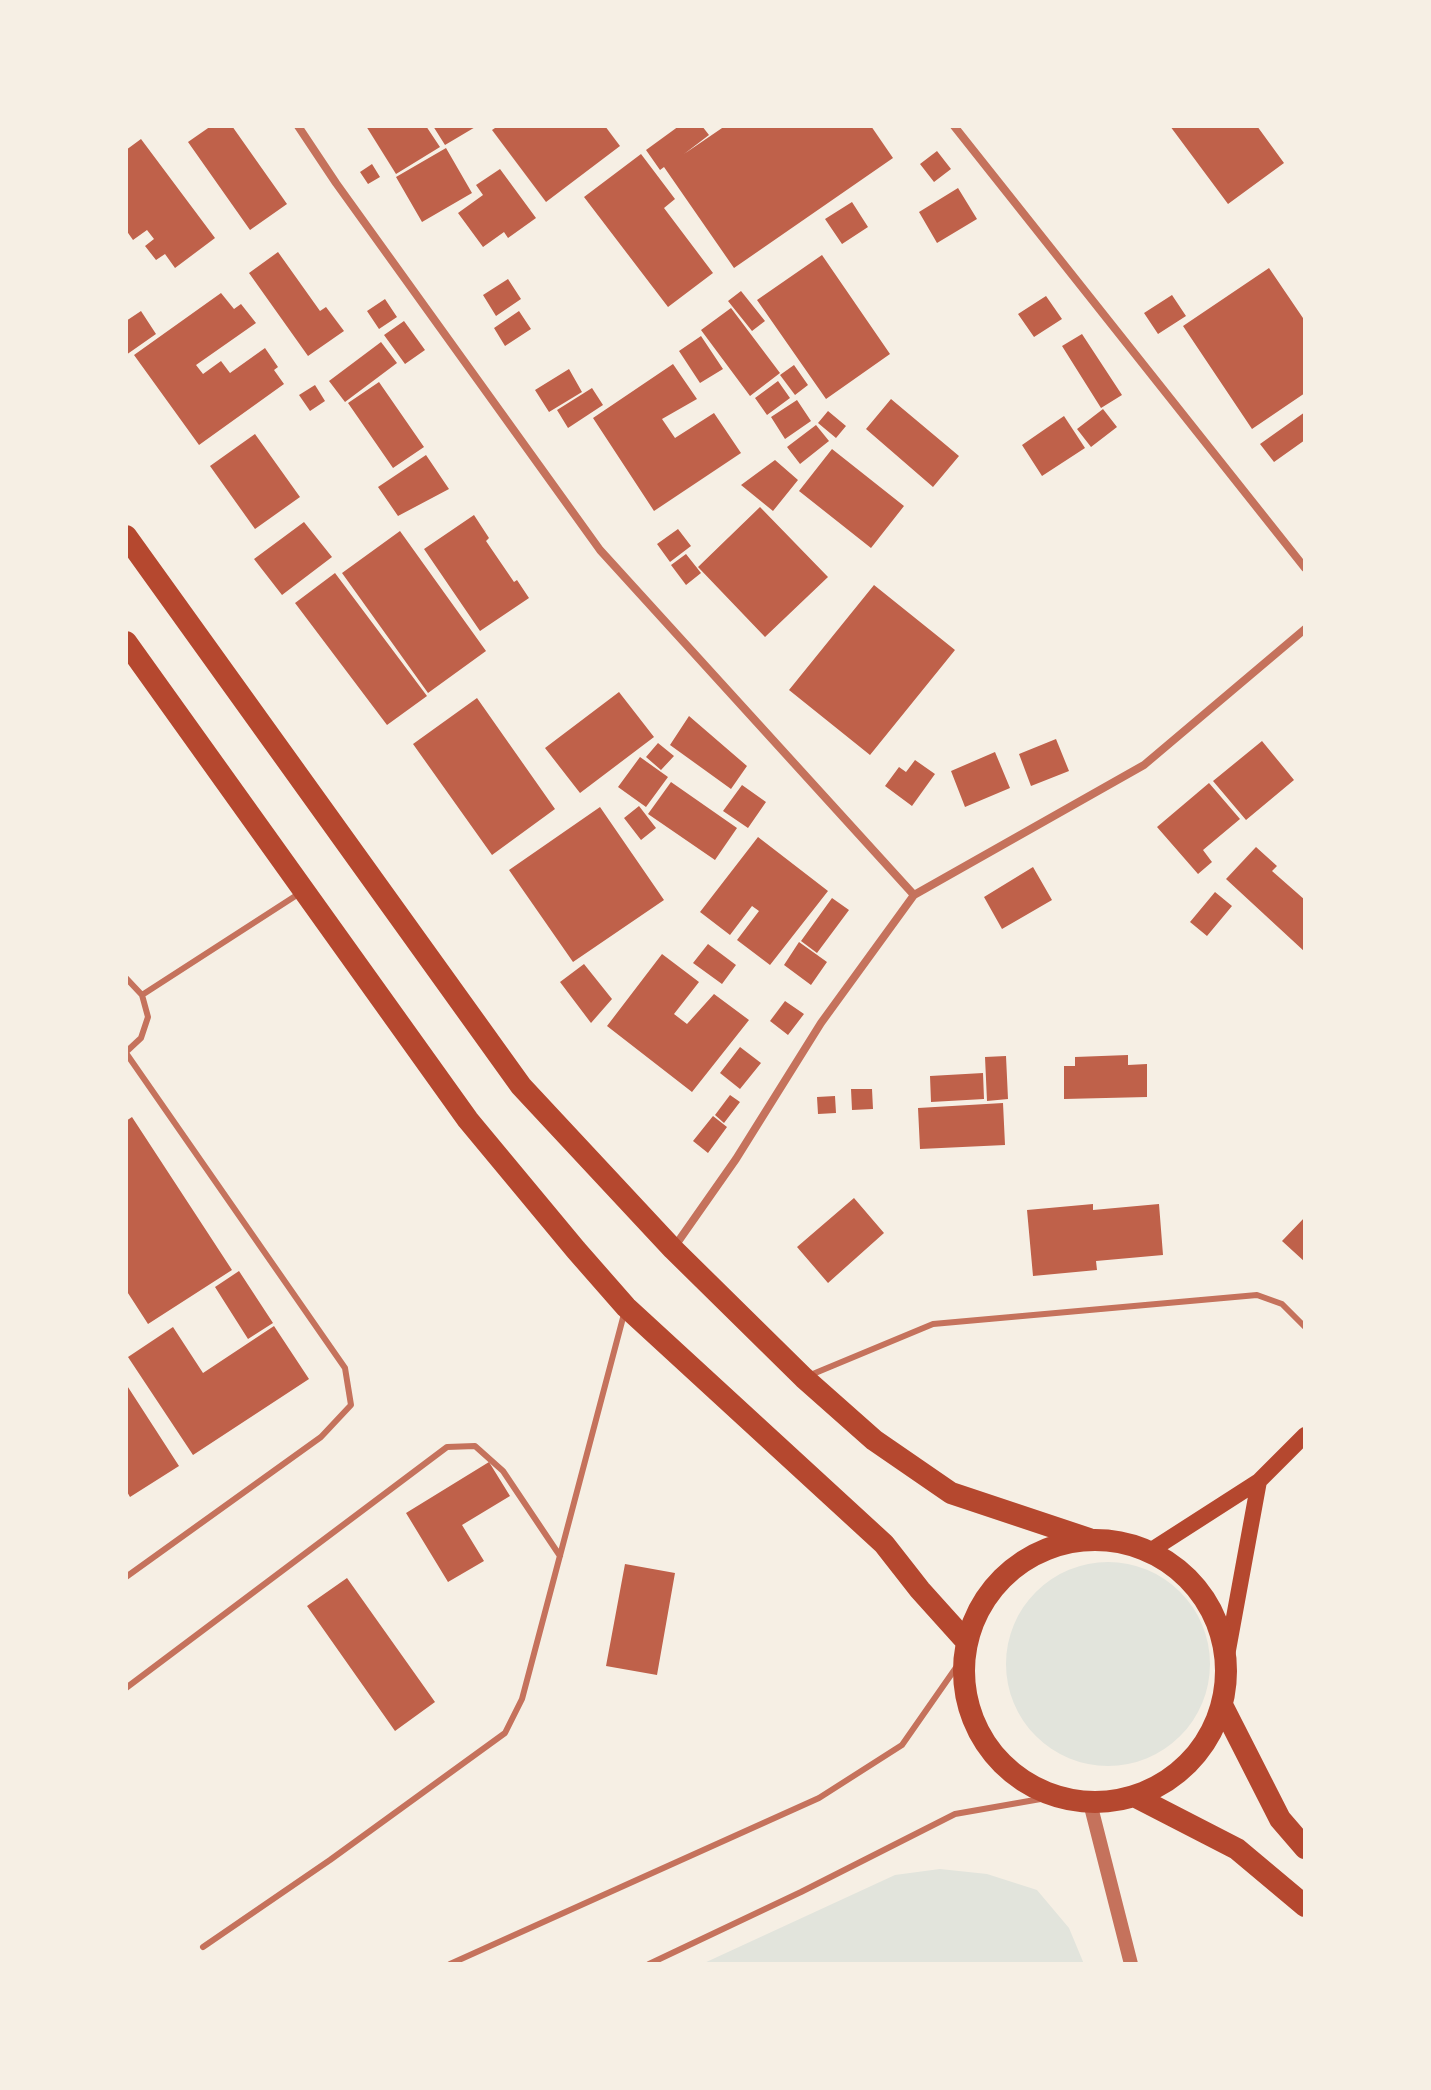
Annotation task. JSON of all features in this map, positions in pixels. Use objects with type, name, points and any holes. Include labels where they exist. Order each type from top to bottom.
[{"type":"highway","points":[[126,536],[521,1086],[673,1249],[804,1378],[874,1440],[951,1493],[1089,1539],[1120,1542],[1150,1551],[1188,1577],[1215,1615],[1226,1661],[1222,1705],[1213,1729],[1181,1771],[1159,1786],[1136,1797],[1090,1803],[1052,1797],[1002,1767],[969,1717],[964,1650],[990,1589],[1034,1553],[1089,1539]]},
{"type":"highway","points":[[126,642],[468,1120],[626,1307],[884,1544],[964,1650]]},
{"type":"highway","points":[[1222,1705],[1280,1819],[1305,1848]]},
{"type":"highway","points":[[1136,1797],[1237,1849],[1305,1906]]},
{"type":"main road","points":[[1150,1551],[1259,1481],[1305,1435]]},
{"type":"main road","points":[[1226,1661],[1259,1481]]},
{"type":"street","points":[[298,126],[600,550],[914,895]]},
{"type":"street","points":[[954,126],[1305,568]]},
{"type":"street","points":[[673,1249],[736,1159],[821,1023],[914,895],[1144,765],[1305,629]]},
{"type":"street","points":[[1090,1803],[1131,1964]]},
{"type":"lane","points":[[142,995],[304,890]]},
{"type":"lane","points":[[126,978],[142,995],[148,1017],[141,1038],[126,1053],[345,1368],[351,1405],[321,1437],[126,1577]]},
{"type":"lane","points":[[804,1378],[933,1324],[1257,1295],[1282,1304],[1305,1327]]},
{"type":"lane","points":[[203,1947],[330,1860],[505,1733],[522,1699],[626,1307]]},
{"type":"lane","points":[[126,1688],[447,1447],[475,1446],[503,1471],[560,1556]]},
{"type":"lane","points":[[450,1964],[819,1798],[902,1745],[964,1650]]},
{"type":"lane","points":[[649,1964],[955,1814],[1052,1797]]},
{"type":"shaded area","points":[[1108,1562],[1147,1570],[1165,1579],[1180,1592],[1193,1607],[1202,1625],[1210,1664],[1202,1703],[1193,1721],[1180,1736],[1165,1749],[1147,1758],[1108,1766],[1069,1758],[1051,1749],[1036,1736],[1023,1721],[1014,1703],[1006,1664],[1014,1625],[1023,1607],[1036,1592],[1051,1579],[1069,1570]]},
{"type":"shaded area","points":[[940,1869],[987,1874],[1037,1890],[1069,1928],[1084,1964],[702,1964],[895,1875]]},
{"type":"building","points":[[211,126],[232,126],[287,204],[250,230],[188,142]]},
{"type":"building","points":[[366,126],[426,126],[440,147],[396,174]]},
{"type":"building","points":[[433,126],[477,126],[445,145]]},
{"type":"building","points":[[498,126],[605,126],[620,146],[546,202],[492,130]]},
{"type":"building","points":[[679,126],[702,126],[709,135],[684,154],[725,126],[871,126],[893,158],[734,268],[664,167],[660,170],[646,150]]},
{"type":"building","points":[[1170,126],[1257,126],[1284,163],[1228,204]]},
{"type":"building","points":[[141,139],[215,238],[175,268],[165,254],[156,260],[145,246],[154,239],[147,230],[133,240],[126,230],[126,150]]},
{"type":"building","points":[[446,148],[472,193],[422,222],[396,177]]},
{"type":"building","points":[[937,151],[951,169],[934,182],[920,164]]},
{"type":"building","points":[[641,154],[675,199],[664,208],[713,273],[668,307],[584,197]]},
{"type":"building","points":[[372,164],[380,177],[368,184],[360,172]]},
{"type":"building","points":[[500,169],[536,218],[508,238],[504,232],[483,247],[458,213],[483,195],[476,185]]},
{"type":"building","points":[[958,188],[977,219],[937,243],[919,212]]},
{"type":"building","points":[[852,202],[868,227],[842,244],[825,219]]},
{"type":"building","points":[[278,252],[320,311],[326,307],[344,331],[308,356],[249,273]]},
{"type":"building","points":[[822,255],[890,354],[826,399],[757,300]]},
{"type":"building","points":[[1269,268],[1305,321],[1305,393],[1252,429],[1183,326]]},
{"type":"building","points":[[508,279],[521,299],[496,316],[483,295]]},
{"type":"building","points":[[741,291],[765,321],[752,331],[728,301]]},
{"type":"building","points":[[221,293],[234,309],[241,304],[256,323],[196,365],[203,374],[221,361],[230,373],[265,348],[278,367],[274,370],[284,384],[199,445],[134,355]]},
{"type":"building","points":[[1172,295],[1186,316],[1158,334],[1144,313]]},
{"type":"building","points":[[1046,296],[1062,319],[1034,337],[1018,314]]},
{"type":"building","points":[[385,299],[397,317],[379,329],[367,311]]},
{"type":"building","points":[[731,308],[780,373],[750,396],[701,330]]},
{"type":"building","points":[[141,311],[156,334],[126,355],[126,321]]},
{"type":"building","points":[[519,311],[531,329],[505,346],[494,328]]},
{"type":"building","points":[[404,321],[425,350],[405,364],[384,335]]},
{"type":"building","points":[[1082,334],[1122,395],[1101,408],[1062,346]]},
{"type":"building","points":[[701,336],[723,369],[700,383],[679,351]]},
{"type":"building","points":[[381,342],[397,363],[345,402],[329,381]]},
{"type":"building","points":[[673,364],[697,399],[662,419],[675,438],[714,413],[741,453],[654,511],[593,418]]},
{"type":"building","points":[[794,365],[808,385],[795,395],[780,375]]},
{"type":"building","points":[[569,369],[582,392],[549,412],[535,390]]},
{"type":"building","points":[[778,381],[790,398],[767,415],[755,398]]},
{"type":"building","points":[[379,382],[424,447],[393,468],[348,403]]},
{"type":"building","points":[[315,385],[325,401],[310,411],[299,395]]},
{"type":"building","points":[[592,388],[603,405],[568,428],[557,410]]},
{"type":"building","points":[[891,399],[959,456],[933,487],[866,429]]},
{"type":"building","points":[[797,400],[811,421],[785,439],[771,417]]},
{"type":"building","points":[[1103,409],[1117,427],[1091,447],[1077,429]]},
{"type":"building","points":[[828,411],[846,426],[836,438],[818,423]]},
{"type":"building","points":[[1305,412],[1305,440],[1274,462],[1260,444]]},
{"type":"building","points":[[1064,416],[1085,448],[1042,476],[1022,445]]},
{"type":"building","points":[[816,425],[829,441],[800,464],[787,447]]},
{"type":"building","points":[[255,434],[300,497],[255,529],[210,466]]},
{"type":"building","points":[[832,449],[904,506],[871,548],[799,491]]},
{"type":"building","points":[[426,455],[449,489],[398,516],[378,487]]},
{"type":"building","points":[[775,460],[798,480],[773,511],[741,485]]},
{"type":"building","points":[[760,507],[828,577],[765,637],[698,567]]},
{"type":"building","points":[[474,515],[489,538],[486,541],[529,598],[480,631],[424,549]]},
{"type":"building","points":[[304,522],[332,557],[282,595],[254,559]]},
{"type":"building","points":[[678,529],[691,546],[670,562],[657,544]]},
{"type":"building","points":[[400,531],[486,651],[428,693],[342,573]]},
{"type":"building","points":[[686,554],[701,573],[686,585],[671,565]]},
{"type":"building","points":[[335,573],[427,696],[387,725],[295,603]]},
{"type":"building","points":[[874,585],[955,650],[870,755],[789,690]]},
{"type":"building","points":[[619,692],[654,737],[580,793],[545,748]]},
{"type":"building","points":[[477,698],[555,809],[492,855],[413,744]]},
{"type":"building","points":[[689,716],[747,766],[731,789],[670,745]]},
{"type":"building","points":[[1056,739],[1069,771],[1031,786],[1019,754]]},
{"type":"building","points":[[1262,741],[1294,780],[1246,820],[1213,781]]},
{"type":"building","points":[[658,743],[674,756],[661,770],[646,757]]},
{"type":"building","points":[[995,752],[1010,788],[965,807],[951,771]]},
{"type":"building","points":[[640,757],[668,777],[646,807],[618,787]]},
{"type":"building","points":[[915,760],[935,774],[912,806],[885,786],[899,767],[906,772]]},
{"type":"building","points":[[671,782],[737,828],[715,860],[648,814]]},
{"type":"building","points":[[1209,783],[1240,819],[1203,850],[1212,862],[1198,874],[1157,827]]},
{"type":"building","points":[[742,785],[766,802],[748,828],[723,811]]},
{"type":"building","points":[[639,806],[656,828],[641,840],[624,818]]},
{"type":"building","points":[[600,807],[664,900],[573,962],[509,870]]},
{"type":"building","points":[[758,837],[828,891],[770,965],[737,940],[759,911],[752,906],[730,935],[700,912]]},
{"type":"building","points":[[1256,847],[1277,866],[1272,871],[1305,900],[1305,952],[1226,879]]},
{"type":"building","points":[[1033,867],[1052,900],[1002,929],[984,897]]},
{"type":"building","points":[[1215,892],[1232,906],[1207,936],[1190,922]]},
{"type":"building","points":[[832,898],[849,910],[817,953],[801,941]]},
{"type":"building","points":[[799,942],[827,962],[811,985],[784,965]]},
{"type":"building","points":[[708,944],[736,965],[722,984],[693,963]]},
{"type":"building","points":[[662,954],[699,982],[674,1014],[687,1024],[714,994],[749,1020],[692,1092],[607,1026]]},
{"type":"building","points":[[584,964],[612,999],[591,1023],[560,982]]},
{"type":"building","points":[[785,1001],[804,1014],[788,1035],[770,1021]]},
{"type":"building","points":[[740,1047],[761,1063],[740,1089],[720,1073]]},
{"type":"building","points":[[1128,1055],[1128,1065],[1147,1064],[1147,1097],[1064,1099],[1064,1066],[1075,1066],[1075,1057]]},
{"type":"building","points":[[1006,1056],[1008,1099],[987,1101],[985,1057]]},
{"type":"building","points":[[983,1073],[984,1099],[931,1102],[930,1076]]},
{"type":"building","points":[[851,1089],[872,1089],[873,1109],[852,1110]]},
{"type":"building","points":[[730,1095],[740,1102],[724,1123],[715,1115]]},
{"type":"building","points":[[835,1096],[836,1113],[818,1114],[817,1097]]},
{"type":"building","points":[[1003,1103],[1005,1145],[920,1149],[918,1108]]},
{"type":"building","points":[[713,1116],[727,1127],[708,1153],[693,1141]]},
{"type":"building","points":[[132,1117],[232,1270],[148,1324],[126,1290],[126,1121]]},
{"type":"building","points":[[854,1198],[884,1233],[828,1283],[797,1247]]},
{"type":"building","points":[[1093,1204],[1093,1210],[1159,1204],[1163,1255],[1096,1261],[1097,1270],[1033,1276],[1027,1210]]},
{"type":"building","points":[[1305,1217],[1305,1262],[1282,1241]]},
{"type":"building","points":[[239,1271],[273,1323],[248,1339],[215,1287]]},
{"type":"building","points":[[274,1326],[309,1379],[193,1455],[128,1357],[173,1327],[203,1373]]},
{"type":"building","points":[[126,1384],[179,1466],[130,1497],[126,1490]]},
{"type":"building","points":[[489,1462],[510,1496],[462,1525],[484,1561],[448,1582],[406,1513]]},
{"type":"building","points":[[625,1564],[675,1573],[657,1675],[606,1666]]},
{"type":"building","points":[[347,1578],[435,1702],[395,1731],[307,1606]]}]
